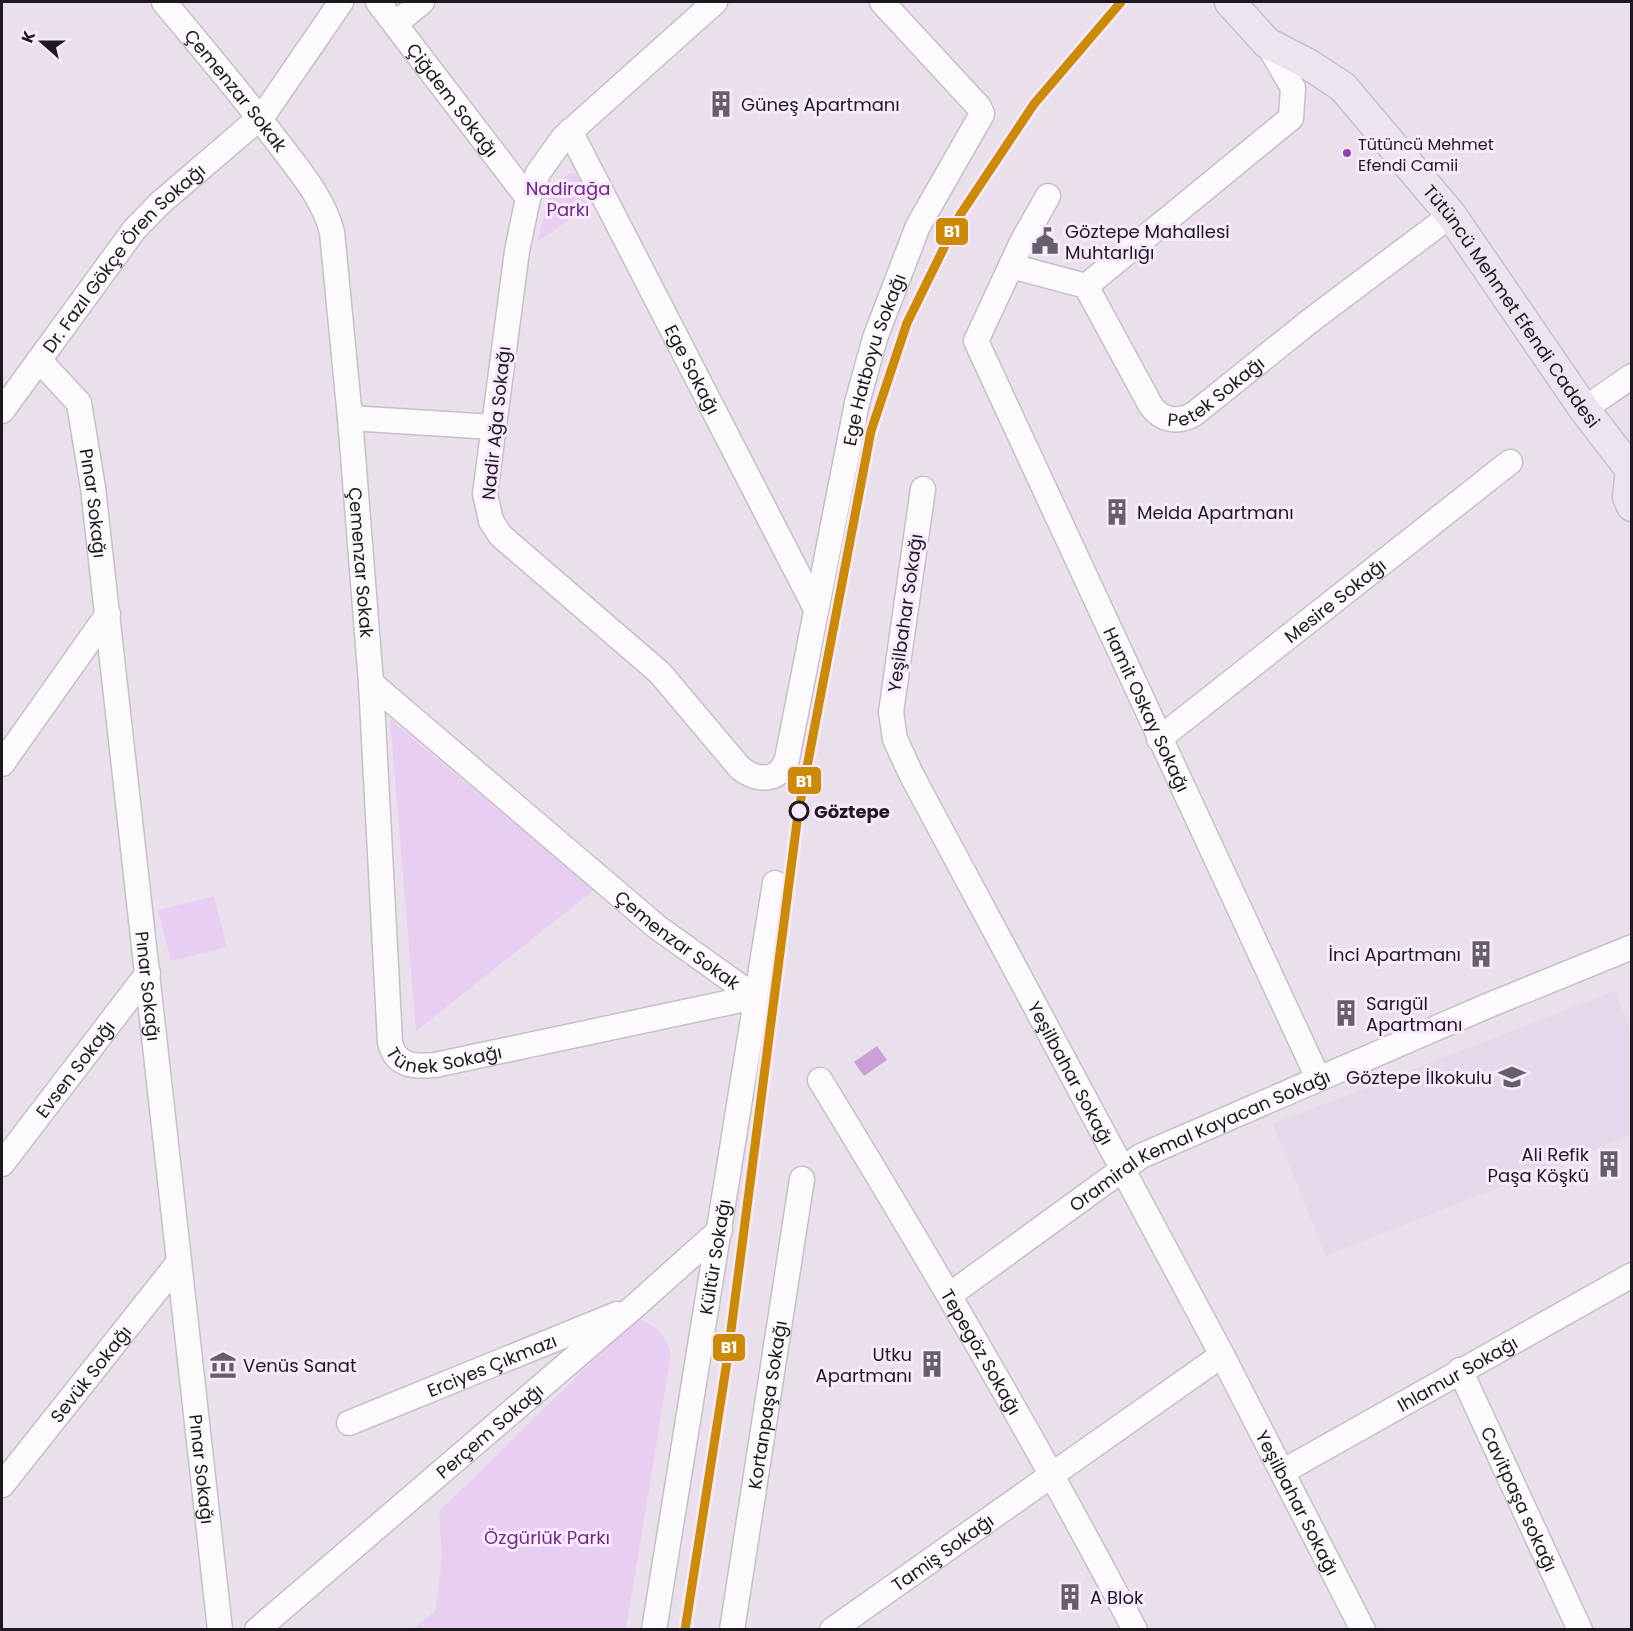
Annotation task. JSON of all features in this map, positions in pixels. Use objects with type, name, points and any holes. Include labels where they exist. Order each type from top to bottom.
[{"type":"main road","name":"Tütüncü Mehmet Efendi Caddesi","points":[[1230,2],[1267,43],[1308,64],[1343,87],[1451,215],[1584,409],[1631,470],[1629,497],[1632,506]]},
{"type":"street","name":"Çemenzar Sokak","points":[[164,2],[260,118],[318,197],[330,224],[350,418],[370,683],[657,927],[755,997]]},
{"type":"street","name":"Dr. Fazıl Gökçe Ören Sokağı","points":[[2,411],[140,223],[260,118],[340,2]]},
{"type":"street","name":"Çiğdem Sokağı","points":[[378,2],[528,198]]},
{"type":"street","points":[[395,24],[422,2]]},
{"type":"street","name":"Nadir Ağa Sokağı","points":[[715,2],[570,131],[547,158],[528,198],[514,269],[485,494],[489,515],[497,532],[660,673],[740,768],[753,776],[768,778],[783,768]]},
{"type":"street","name":"Ege Hatboyu Sokağı","points":[[783,768],[787,759],[857,404],[875,338],[918,226],[982,114],[979,107],[882,2]]},
{"type":"street","points":[[1048,196],[1011,266],[1086,286],[1291,118],[1293,88],[1267,43]]},
{"type":"street","name":"Ege Sokağı","points":[[570,131],[816,609]]},
{"type":"street","name":"Petek Sokağı","points":[[1086,286],[1153,409],[1166,418],[1182,420],[1194,414],[1301,327],[1451,215]]},
{"type":"street","name":"Hamit Oskay Sokağı","points":[[1011,266],[976,341],[1318,1078]]},
{"type":"street","name":"Pınar Sokağı","points":[[39,360],[71,392],[81,410],[108,614],[220,1629]]},
{"type":"street","points":[[1584,409],[1632,376]]},
{"type":"street","points":[[350,418],[493,427]]},
{"type":"street","name":"Mesire Sokağı","points":[[1159,739],[1510,462]]},
{"type":"street","name":"Yeşilbahar Sokağı","points":[[923,489],[891,712],[896,739],[911,774],[1222,1355],[1363,1629]]},
{"type":"street","points":[[2,764],[108,614]]},
{"type":"street","name":"Tünek Sokağı","points":[[370,683],[390,1042],[394,1054],[400,1061],[417,1066],[435,1065],[755,997]]},
{"type":"street","name":"Kültür Sokağı","points":[[654,1629],[775,883]]},
{"type":"street","name":"Oramiral Kemal Kayacan Sokağı","points":[[951,1294],[1122,1168],[1148,1152],[1318,1078],[1632,947]]},
{"type":"street","name":"Evsen Sokağı","points":[[2,1164],[148,973]]},
{"type":"street","name":"Tepegöz Sokağı","points":[[820,1080],[951,1294],[1053,1474],[1135,1629]]},
{"type":"street","name":"Kortanpaşa Sokağı","points":[[732,1629],[802,1179]]},
{"type":"street","name":"Perçem Sokağı","points":[[257,1629],[636,1306],[720,1230]]},
{"type":"street","name":"Sevük Sokağı","points":[[2,1485],[179,1262]]},
{"type":"street","name":"Ihlamur Sokağı","points":[[1282,1472],[1460,1370],[1630,1280]]},
{"type":"street","name":"Erciyes Çıkmazı","points":[[350,1423],[636,1306]]},
{"type":"street","name":"Tamiş Sokağı","points":[[832,1629],[1222,1355]]},
{"type":"street","name":"Cavitpaşa sokağı","points":[[1460,1370],[1580,1629]]},
{"type":"shaded area","name":"Göztepe İlkokulu","points":[[1615,991],[1631,1031],[1631,1135],[1326,1256],[1273,1124]]},
{"type":"shaded area","points":[[877,1046],[887,1060],[864,1076],[854,1062]]},
{"type":"green space","name":"Nadirağa Parkı","points":[[570,173],[576,174],[593,203],[537,242],[551,189]]},
{"type":"green space","points":[[390,719],[594,890],[416,1031]]},
{"type":"green space","points":[[214,896],[227,947],[171,961],[158,910]]},
{"type":"green space","name":"Özgürlük Parkı","points":[[637,1318],[659,1332],[666,1341],[671,1354],[626,1629],[412,1630],[436,1610],[442,1558],[439,1511]]},
{"type":"transit line","name":"B1","points":[[685,1630],[727,1361],[798,814],[871,431],[907,323],[960,215],[1034,104],[1121,2]]},
{"type":"place","name":"Güneş Apartmanı","points":[[721,104]]},
{"type":"place","name":"Tütüncü Mehmet Efendi Camii","points":[[1347,153]]},
{"type":"place","name":"Göztepe Mahallesi Muhtarlığı","points":[[1045,241]]},
{"type":"place","name":"Melda Apartmanı","points":[[1117,512]]},
{"type":"place","name":"Göztepe","points":[[799,811]]},
{"type":"place","name":"İnci Apartmanı","points":[[1481,954]]},
{"type":"place","name":"Sarıgül Apartmanı","points":[[1346,1013]]},
{"type":"place","name":"Göztepe İlkokulu","points":[[1512,1077]]},
{"type":"place","name":"Ali Refik Paşa Köşkü","points":[[1609,1164]]},
{"type":"place","name":"Utku Apartmanı","points":[[932,1364]]},
{"type":"place","name":"Venüs Sanat","points":[[223,1365]]},
{"type":"place","name":"A Blok","points":[[1070,1597]]}]
